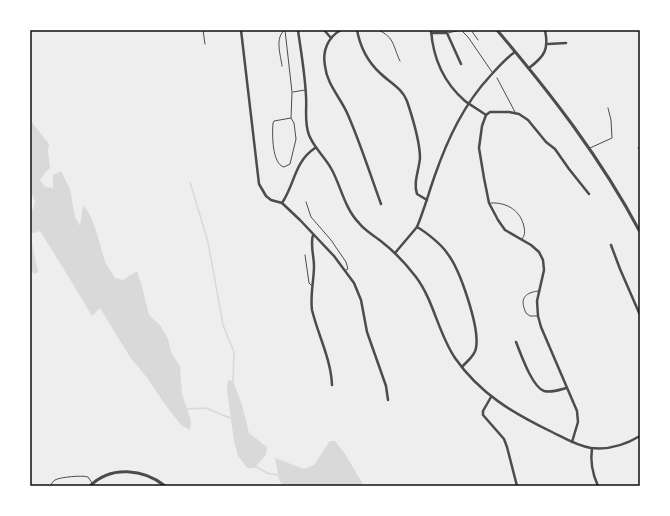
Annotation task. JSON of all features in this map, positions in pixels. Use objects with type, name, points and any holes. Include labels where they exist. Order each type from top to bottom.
[{"type":"street","points":[[241,30],[259,184],[266,196],[271,200],[282,203],[325,246],[346,271],[358,291],[366,328],[386,386],[388,400]]},
{"type":"street","points":[[298,30],[306,90],[306,124],[309,136],[315,148],[332,170],[353,217],[360,225],[395,253],[424,288],[449,348],[472,379],[491,397],[510,410],[572,442],[592,448],[618,446],[630,442],[640,436]]},
{"type":"street","points":[[324,30],[331,38]]},
{"type":"street","points":[[341,30],[331,38],[325,55],[324,61],[326,73],[331,85],[346,110],[358,137],[381,204]]},
{"type":"street","points":[[357,30],[364,52],[379,73],[402,92],[407,103],[419,151],[419,167],[415,190],[417,194],[427,200]]},
{"type":"street","points":[[497,30],[553,97],[590,149],[619,194],[640,232]]},
{"type":"street","points":[[529,68],[543,54],[548,44],[545,30]]},
{"type":"street","points":[[461,64],[446,33],[431,31],[434,51],[443,76],[468,103],[486,115]]},
{"type":"street","points":[[548,44],[566,43]]},
{"type":"street","points":[[395,253],[417,227],[438,166],[457,123],[468,103],[493,73],[515,52]]},
{"type":"street","points":[[572,442],[578,422],[577,411],[566,388],[538,316],[537,301],[544,270],[544,260],[535,248],[511,234],[501,225],[489,203],[479,148],[482,126],[486,115],[493,112],[515,113],[528,120],[546,142],[556,149],[569,169],[589,194]]},
{"type":"street","points":[[282,203],[300,163],[306,154],[315,148]]},
{"type":"street","points":[[417,227],[443,247],[450,256],[470,307],[475,325],[477,347],[473,356],[462,367]]},
{"type":"street","points":[[313,235],[312,244],[314,265],[312,308],[330,367],[332,385]]},
{"type":"street","points":[[611,245],[640,315]]},
{"type":"street","points":[[516,342],[537,386],[542,390],[549,392],[566,388]]},
{"type":"street","points":[[491,397],[483,411],[483,415],[504,439],[517,486]]},
{"type":"street","points":[[592,448],[591,463],[594,477],[598,486]]},
{"type":"street","points":[[91,485],[100,478],[115,473],[135,472],[150,476],[165,486]]},
{"type":"lane","points":[[203,30],[205,44]]},
{"type":"lane","points":[[282,66],[279,38],[285,30],[292,92],[291,118],[295,127],[295,143],[290,164],[284,167],[279,164],[275,157],[272,123],[276,120],[291,118]]},
{"type":"lane","points":[[378,30],[390,38],[394,43],[400,61]]},
{"type":"lane","points":[[446,33],[461,30],[468,37],[493,73]]},
{"type":"lane","points":[[471,30],[478,40]]},
{"type":"lane","points":[[497,78],[515,113]]},
{"type":"lane","points":[[292,92],[306,90]]},
{"type":"lane","points":[[590,149],[612,138],[611,120],[608,108]]},
{"type":"lane","points":[[306,202],[311,217],[327,234],[346,262],[348,269],[346,271]]},
{"type":"lane","points":[[489,203],[507,205],[519,214],[524,224],[525,234],[521,240]]},
{"type":"lane","points":[[305,255],[308,283],[312,287]]},
{"type":"lane","points":[[538,316],[530,316],[526,313],[523,304],[524,298],[527,294],[530,292],[539,291]]},
{"type":"lane","points":[[51,486],[57,479],[81,476],[88,477],[91,485]]},
{"type":"shaded area","points":[[30,30],[640,30],[640,486],[30,486]]},
{"type":"shaded area","points":[[30,120],[49,144],[48,151],[50,168],[40,180],[45,187],[53,188],[53,175],[61,171],[70,189],[75,217],[80,226],[83,205],[91,217],[106,263],[115,278],[123,280],[137,271],[149,315],[160,325],[168,339],[171,352],[180,366],[182,394],[191,421],[190,430],[181,425],[130,357],[100,308],[92,316],[40,231],[30,234],[30,206],[33,210],[35,202],[33,196],[30,194]]},
{"type":"shaded area","points":[[30,234],[38,272],[35,274],[30,270]]},
{"type":"shaded area","points":[[228,380],[233,381],[242,405],[249,433],[267,447],[266,455],[254,468],[247,468],[238,456],[234,441],[227,390]]},
{"type":"shaded area","points":[[330,441],[335,441],[345,454],[364,486],[284,486],[279,480],[275,458],[304,469],[314,465]]},
{"type":"waterway","points":[[190,182],[208,242],[223,325],[234,352],[233,381]]},
{"type":"waterway","points":[[187,409],[206,408],[230,418]]},
{"type":"waterway","points":[[255,466],[267,473],[278,475]]}]
